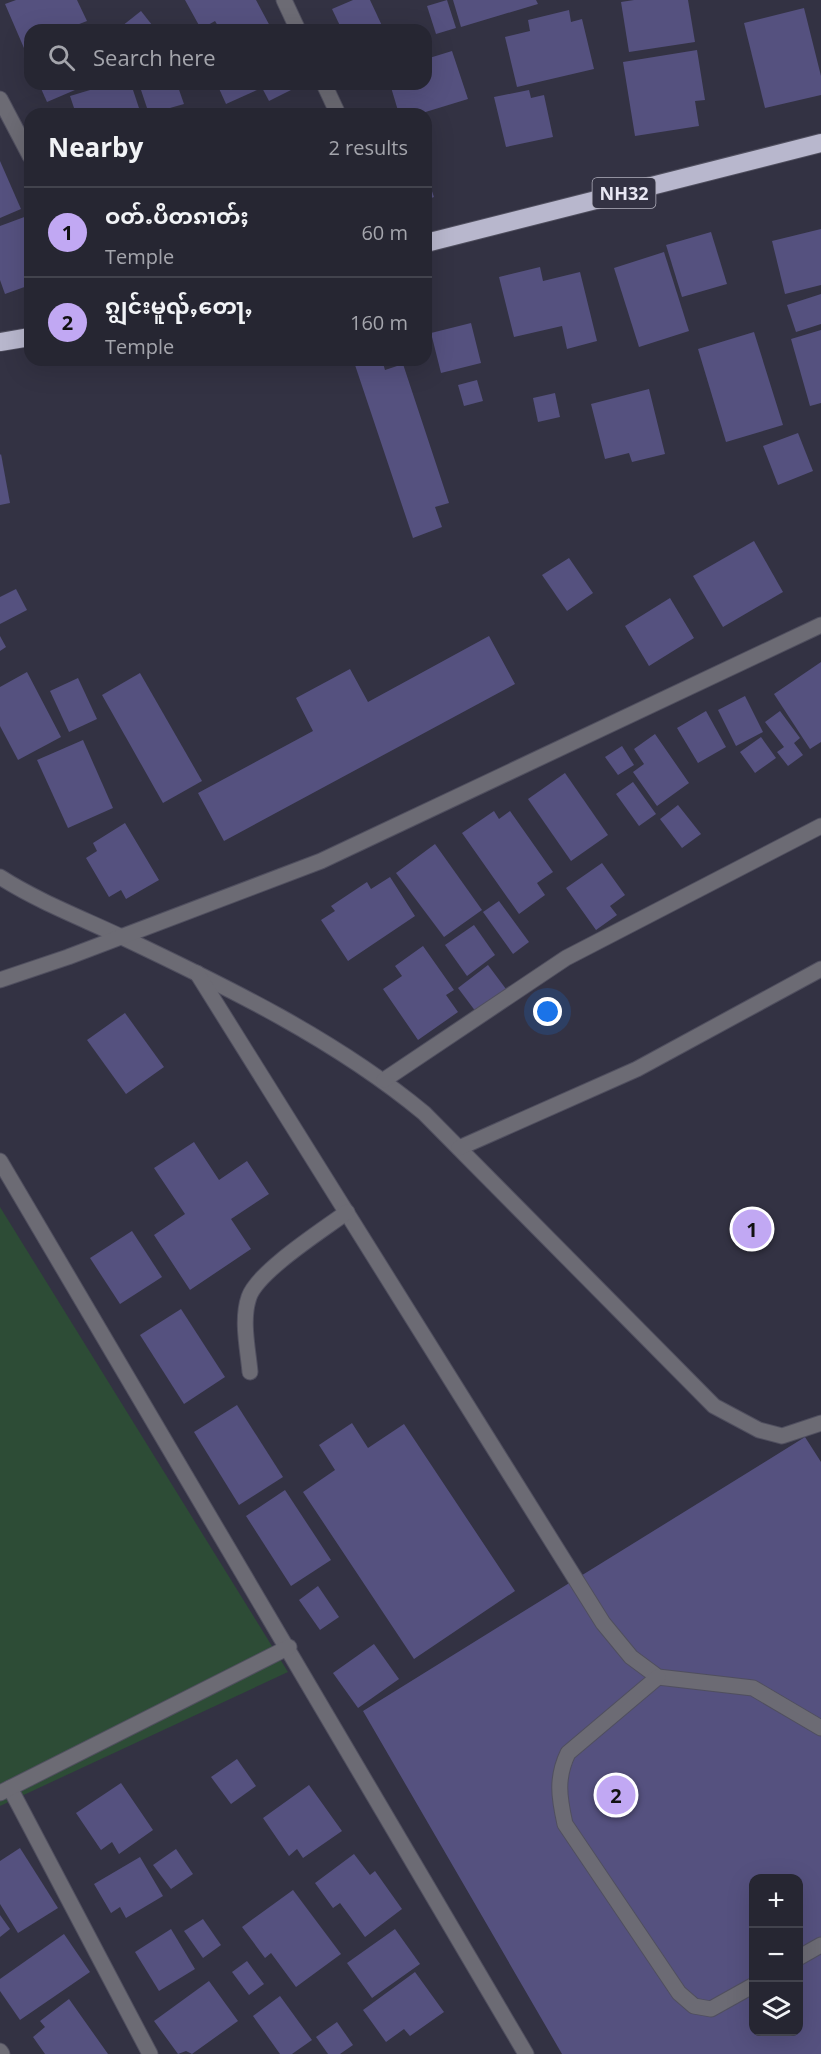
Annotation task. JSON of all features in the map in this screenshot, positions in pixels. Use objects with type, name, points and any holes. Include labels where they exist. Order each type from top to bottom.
[{"type":"highway","name":"NH32","points":[[432,241],[821,143]]},
{"type":"highway","points":[[0,342],[24,338]]},
{"type":"street","points":[[284,0],[295,24]]},
{"type":"street","points":[[327,90],[335,108]]},
{"type":"street","points":[[0,99],[24,145]]},
{"type":"street","points":[[0,980],[68,957],[321,861],[821,625]]},
{"type":"street","points":[[384,1080],[566,958],[821,826]]},
{"type":"street","points":[[0,877],[197,973],[272,1013],[384,1080],[424,1113],[714,1406],[759,1431],[782,1436],[821,1423]]},
{"type":"street","points":[[459,1149],[637,1069],[821,969]]},
{"type":"street","points":[[197,973],[603,1623],[631,1657],[658,1677],[753,1689],[821,1728]]},
{"type":"street","points":[[0,1161],[289,1647],[526,2054]]},
{"type":"street","points":[[250,1372],[245,1318],[249,1297],[261,1278],[347,1212]]},
{"type":"street","points":[[150,2054],[5,1791],[289,1647]]},
{"type":"street","points":[[658,1677],[568,1753],[560,1769],[558,1791],[565,1824],[679,1993],[694,2006],[711,2009],[749,1986]]},
{"type":"street","points":[[803,1955],[821,1945]]},
{"type":"green space","points":[[0,1207],[288,1672],[0,1806]]},
{"type":"building","points":[[16,0],[77,0],[87,21],[79,24],[24,24],[24,48],[5,4]]},
{"type":"building","points":[[185,0],[256,0],[269,24],[217,24],[215,21],[210,24],[198,24]]},
{"type":"building","points":[[353,0],[370,0],[381,24],[339,24],[332,9]]},
{"type":"building","points":[[447,0],[456,28],[436,34],[427,6]]},
{"type":"building","points":[[453,0],[536,0],[538,4],[461,27]]},
{"type":"building","points":[[688,0],[695,42],[629,52],[621,2]]},
{"type":"building","points":[[804,8],[821,76],[821,95],[765,108],[744,23]]},
{"type":"building","points":[[569,10],[571,22],[582,19],[594,69],[517,87],[505,37],[530,31],[528,20]]},
{"type":"building","points":[[141,11],[151,24],[125,24]]},
{"type":"building","points":[[697,50],[705,100],[695,101],[699,126],[635,136],[623,62]]},
{"type":"building","points":[[452,51],[468,99],[432,110],[432,108],[397,108],[392,90],[432,90],[432,57]]},
{"type":"building","points":[[42,90],[75,90],[47,102]]},
{"type":"building","points":[[90,90],[133,90],[139,108],[74,108],[70,96]]},
{"type":"building","points":[[141,90],[179,90],[184,104],[170,108],[147,108]]},
{"type":"building","points":[[220,90],[257,90],[226,104]]},
{"type":"building","points":[[263,90],[291,90],[269,101]]},
{"type":"building","points":[[529,90],[531,98],[544,95],[553,137],[506,147],[494,97]]},
{"type":"building","points":[[0,161],[21,209],[0,218]]},
{"type":"building","points":[[24,217],[24,287],[5,294],[0,280],[0,226]]},
{"type":"building","points":[[821,229],[821,285],[785,294],[772,241]]},
{"type":"building","points":[[711,232],[727,284],[682,297],[666,245]]},
{"type":"building","points":[[664,252],[689,331],[639,347],[614,268]]},
{"type":"building","points":[[540,267],[543,281],[580,272],[597,341],[567,349],[562,326],[514,337],[499,277]]},
{"type":"building","points":[[821,294],[821,324],[796,332],[787,305]]},
{"type":"building","points":[[471,323],[481,363],[441,373],[432,333]]},
{"type":"building","points":[[821,330],[821,403],[810,406],[791,339]]},
{"type":"building","points":[[754,332],[783,425],[726,442],[698,349]]},
{"type":"building","points":[[355,366],[384,366],[385,370],[404,366],[449,503],[435,507],[442,527],[413,538]]},
{"type":"building","points":[[477,380],[483,401],[464,406],[458,385]]},
{"type":"building","points":[[649,389],[665,454],[632,462],[629,453],[605,459],[591,404]]},
{"type":"building","points":[[555,393],[560,417],[538,422],[533,398]]},
{"type":"building","points":[[798,433],[813,471],[778,485],[763,446]]},
{"type":"building","points":[[0,455],[10,503],[0,505]]},
{"type":"building","points":[[754,541],[783,592],[723,627],[693,576]]},
{"type":"building","points":[[569,558],[593,593],[567,611],[542,575]]},
{"type":"building","points":[[16,589],[27,610],[0,624],[0,597]]},
{"type":"building","points":[[670,598],[694,638],[649,666],[625,626]]},
{"type":"building","points":[[0,636],[6,647],[0,651]]},
{"type":"building","points":[[489,636],[515,684],[224,841],[198,793],[313,731],[296,698],[350,669],[368,702]]},
{"type":"building","points":[[821,662],[821,742],[810,749],[774,694]]},
{"type":"building","points":[[27,672],[61,737],[18,760],[0,726],[0,687]]},
{"type":"building","points":[[140,673],[202,781],[163,803],[102,695]]},
{"type":"building","points":[[78,678],[97,719],[69,732],[50,691]]},
{"type":"building","points":[[745,696],[763,732],[736,746],[718,710]]},
{"type":"building","points":[[706,711],[726,747],[698,763],[677,728]]},
{"type":"building","points":[[780,711],[800,738],[794,743],[803,755],[788,766],[777,752],[784,747],[765,722]]},
{"type":"building","points":[[655,734],[689,783],[657,806],[633,772],[644,764],[634,749]]},
{"type":"building","points":[[761,737],[776,758],[755,773],[740,752]]},
{"type":"building","points":[[83,740],[113,808],[68,828],[37,760]]},
{"type":"building","points":[[622,746],[634,765],[618,775],[605,757]]},
{"type":"building","points":[[565,773],[608,835],[571,861],[528,799]]},
{"type":"building","points":[[633,782],[656,814],[639,826],[616,794]]},
{"type":"building","points":[[678,805],[701,834],[682,848],[660,819]]},
{"type":"building","points":[[494,811],[499,819],[510,811],[553,872],[537,883],[545,895],[519,914],[462,833]]},
{"type":"building","points":[[125,823],[159,880],[126,899],[121,890],[109,897],[86,858],[97,851],[93,843]]},
{"type":"building","points":[[435,844],[482,910],[444,937],[396,873]]},
{"type":"building","points":[[602,863],[625,895],[610,906],[617,915],[596,930],[566,888]]},
{"type":"building","points":[[390,877],[415,916],[348,961],[321,920],[335,911],[331,906],[367,882],[371,889]]},
{"type":"building","points":[[499,901],[529,942],[513,954],[483,912]]},
{"type":"building","points":[[474,925],[495,955],[467,976],[445,945]]},
{"type":"building","points":[[423,946],[454,990],[446,995],[458,1012],[418,1040],[383,989],[402,976],[395,966]]},
{"type":"building","points":[[488,965],[506,989],[476,1012],[458,988]]},
{"type":"building","points":[[125,1013],[164,1067],[126,1094],[87,1040]]},
{"type":"building","points":[[194,1142],[219,1180],[247,1161],[269,1194],[231,1219],[251,1249],[190,1290],[154,1235],[185,1214],[154,1168]]},
{"type":"building","points":[[132,1231],[162,1277],[120,1304],[90,1258]]},
{"type":"building","points":[[181,1309],[225,1377],[184,1404],[140,1335]]},
{"type":"building","points":[[237,1405],[283,1477],[239,1505],[194,1432]]},
{"type":"building","points":[[352,1423],[368,1448],[404,1424],[515,1591],[414,1659],[303,1492],[335,1470],[319,1445]]},
{"type":"building","points":[[805,1437],[821,1462],[821,2054],[562,2054],[363,1711]]},
{"type":"building","points":[[285,1490],[331,1560],[291,1586],[246,1516]]},
{"type":"building","points":[[318,1586],[339,1617],[320,1630],[299,1600]]},
{"type":"building","points":[[374,1644],[399,1679],[358,1708],[333,1673]]},
{"type":"building","points":[[237,1759],[256,1786],[231,1804],[211,1777]]},
{"type":"building","points":[[121,1783],[153,1830],[119,1854],[112,1842],[101,1850],[76,1813]]},
{"type":"building","points":[[309,1785],[342,1831],[303,1858],[297,1849],[289,1856],[263,1818]]},
{"type":"building","points":[[20,1848],[58,1908],[18,1933],[0,1904],[0,1861]]},
{"type":"building","points":[[176,1849],[193,1874],[171,1889],[153,1865]]},
{"type":"building","points":[[354,1854],[370,1875],[375,1871],[402,1909],[365,1937],[340,1903],[333,1908],[315,1883]]},
{"type":"building","points":[[140,1857],[163,1896],[126,1918],[120,1907],[111,1913],[94,1884]]},
{"type":"building","points":[[293,1890],[341,1954],[296,1987],[271,1953],[265,1958],[242,1927]]},
{"type":"building","points":[[0,1915],[10,1929],[0,1937]]},
{"type":"building","points":[[203,1919],[221,1945],[203,1958],[184,1931]]},
{"type":"building","points":[[171,1929],[195,1969],[159,1991],[135,1952]]},
{"type":"building","points":[[395,1929],[420,1964],[372,1998],[347,1963]]},
{"type":"building","points":[[64,1934],[90,1972],[20,2020],[0,1991],[0,1979]]},
{"type":"building","points":[[247,1961],[264,1984],[249,1995],[232,1972]]},
{"type":"building","points":[[415,1972],[444,2012],[410,2036],[404,2029],[386,2042],[363,2010]]},
{"type":"building","points":[[209,1981],[238,2021],[192,2054],[186,2051],[178,2054],[154,2021]]},
{"type":"building","points":[[280,1996],[312,2040],[292,2054],[280,2054],[253,2016]]},
{"type":"building","points":[[69,1999],[108,2054],[45,2054],[33,2037],[45,2027],[40,2021]]},
{"type":"building","points":[[337,2022],[353,2045],[340,2054],[328,2054],[316,2037]]},
{"type":"place","name":"ဝတ်ႉပိတၵၢတ်ႈ","points":[[752,1229]]},
{"type":"place","name":"ၵျွင်းမူၺ်ႇတေႃႇ","points":[[616,1795]]}]
